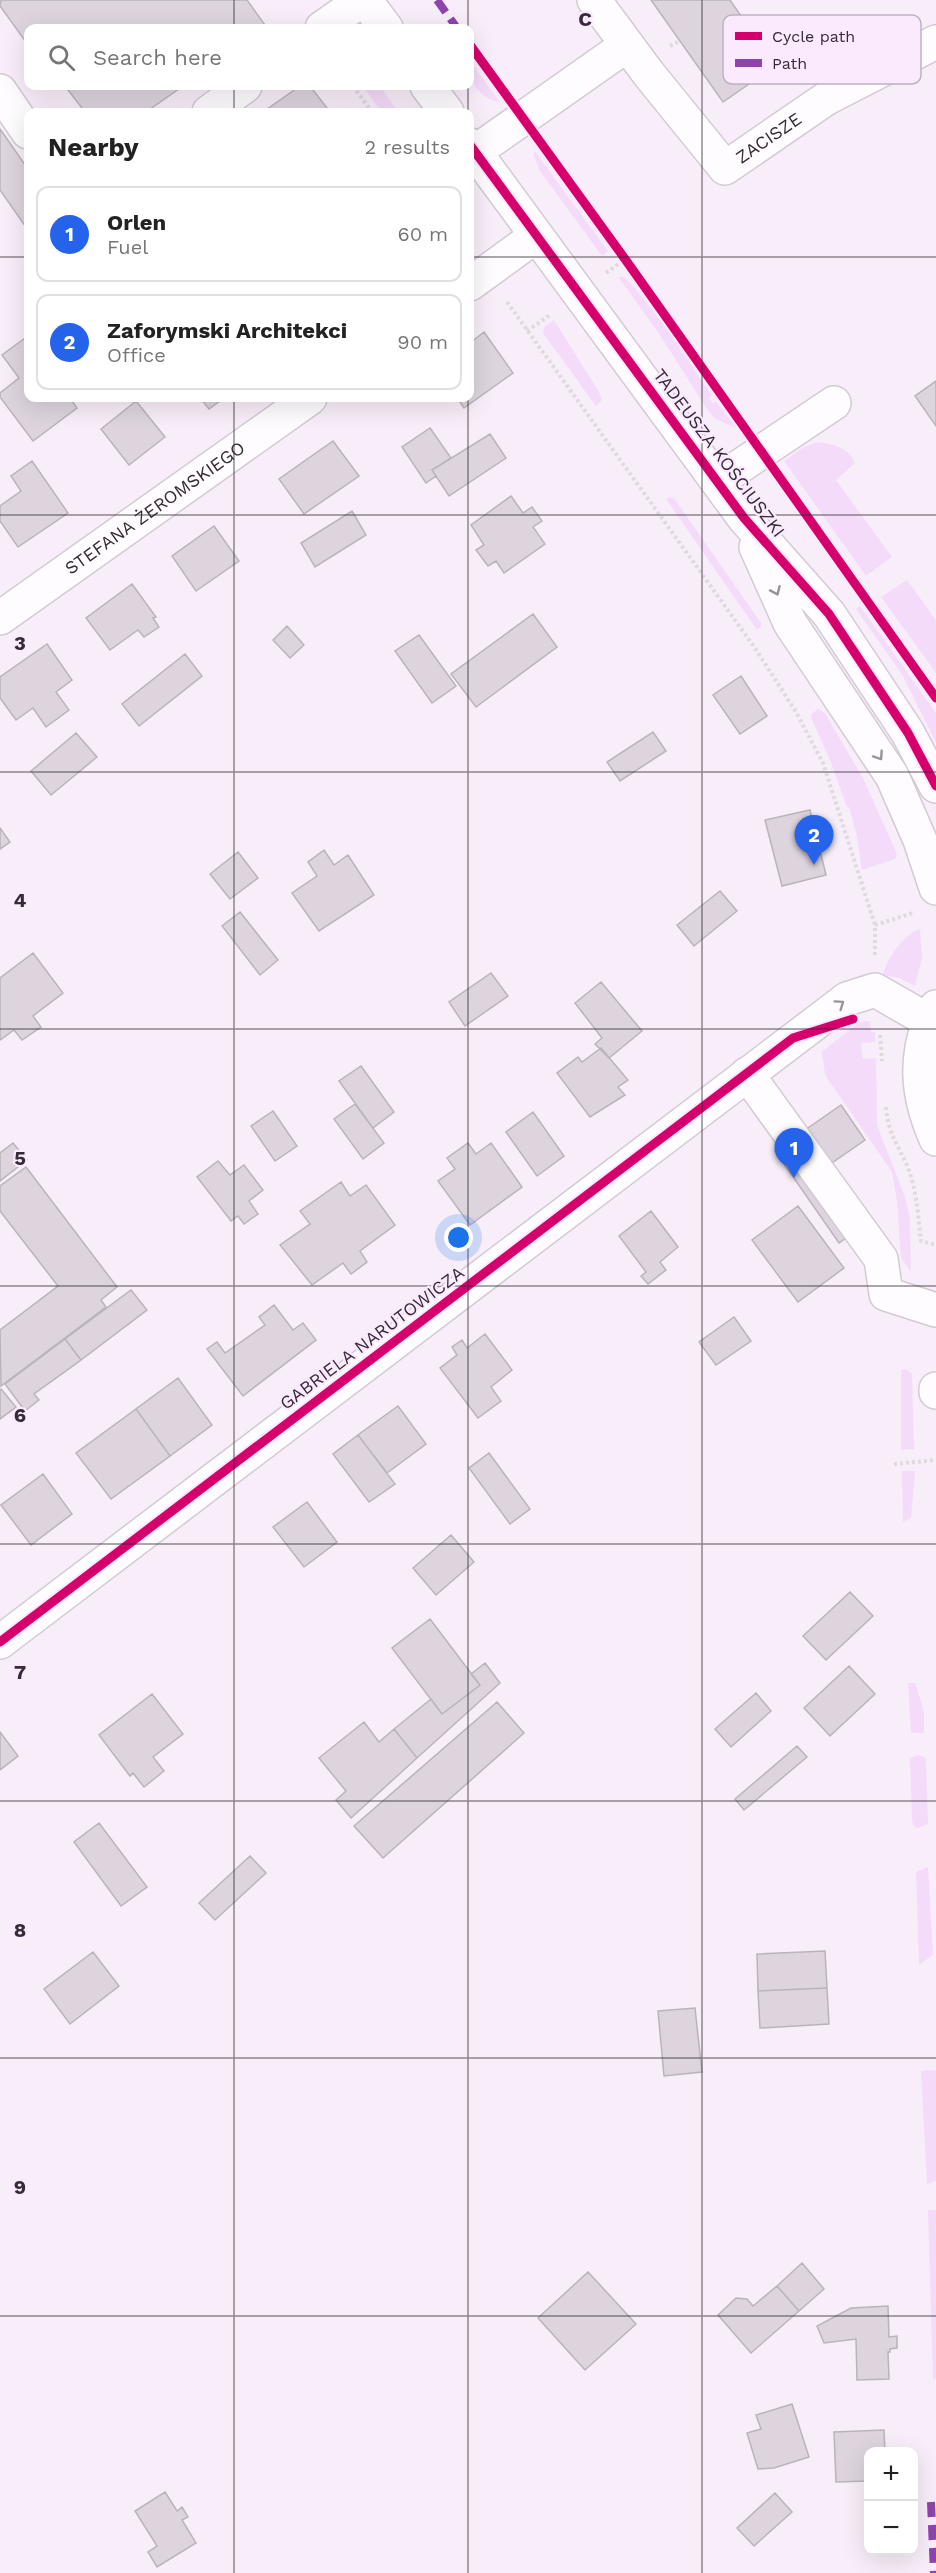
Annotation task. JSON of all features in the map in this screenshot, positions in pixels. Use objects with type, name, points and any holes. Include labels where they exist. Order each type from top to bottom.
[{"type":"street","points":[[328,24],[363,0],[383,24]]},
{"type":"street","name":"ZACISZE","points":[[594,0],[725,168],[827,98],[854,84]]},
{"type":"street","name":"ZACISZE","points":[[921,50],[936,42]]},
{"type":"street","points":[[474,147],[627,45]]},
{"type":"street","points":[[215,108],[239,90]]},
{"type":"street","points":[[430,90],[444,108]]},
{"type":"street","points":[[0,91],[24,126]]},
{"type":"street","name":"TADEUSZA KOŚCIUSZKI","points":[[474,151],[744,518],[829,614],[908,733],[936,786]]},
{"type":"street","points":[[478,278],[536,236]]},
{"type":"street","name":"STEFANA ŻEROMSKIEGO","points":[[0,618],[304,402]]},
{"type":"street","points":[[718,481],[834,403]]},
{"type":"street","name":"TADEUSZA KOŚCIUSZKI","points":[[744,518],[790,623],[892,776],[920,840],[936,888]]},
{"type":"street","name":"GABRIELA NARUTOWICZA","points":[[0,1642],[847,999],[875,990],[933,1014]]},
{"type":"street","points":[[933,1014],[919,1065],[923,1111],[936,1139]]},
{"type":"street","points":[[747,1074],[880,1259],[886,1294],[936,1310]]},
{"type":"path","points":[[356,90],[369,108]]},
{"type":"path","points":[[478,278],[755,648],[796,712],[823,763],[875,925]]},
{"type":"path","points":[[894,1464],[936,1460]]},
{"type":"shaded area","points":[[474,66],[500,102],[485,97],[476,88]]},
{"type":"shaded area","points":[[365,90],[383,90],[395,108],[379,108]]},
{"type":"shaded area","points":[[534,150],[608,251],[602,256],[540,171]]},
{"type":"shaded area","points":[[621,276],[640,294],[653,311],[712,395],[709,398],[713,403],[716,401],[736,428],[716,419],[709,412],[658,332],[619,278]]},
{"type":"shaded area","points":[[554,320],[598,390],[602,400],[596,406],[543,333],[544,327]]},
{"type":"shaded area","points":[[818,442],[840,447],[852,458],[855,463],[836,480],[892,557],[866,576],[784,461],[804,447]]},
{"type":"shaded area","points":[[674,498],[761,623],[761,627],[757,630],[666,499]]},
{"type":"shaded area","points":[[907,580],[936,620],[936,673],[881,597]]},
{"type":"shaded area","points":[[860,606],[936,713],[936,743],[903,676],[856,609]]},
{"type":"shaded area","points":[[818,709],[825,713],[863,778],[897,854],[895,859],[862,870],[856,832],[849,807],[847,807],[810,715]]},
{"type":"shaded area","points":[[920,929],[922,958],[915,986],[899,978],[883,975],[888,962],[902,941]]},
{"type":"shaded area","points":[[870,1022],[871,1032],[875,1032],[875,1042],[861,1043],[863,1059],[876,1058],[877,1125],[904,1194],[910,1217],[911,1272],[901,1258],[897,1201],[892,1172],[825,1075],[822,1052],[858,1023]]},
{"type":"shaded area","points":[[906,1369],[912,1374],[914,1449],[901,1450],[901,1370]]},
{"type":"shaded area","points":[[902,1471],[915,1471],[911,1518],[903,1522]]},
{"type":"shaded area","points":[[908,1683],[915,1683],[924,1711],[924,1733],[911,1733]]},
{"type":"shaded area","points":[[918,1755],[926,1758],[928,1824],[918,1828],[914,1827],[912,1821],[910,1758]]},
{"type":"shaded area","points":[[928,1867],[933,1955],[919,1965],[916,1872]]},
{"type":"shaded area","points":[[936,2070],[936,2181],[927,2184],[921,2071]]},
{"type":"shaded area","points":[[928,2210],[936,2210],[936,2378],[933,2380]]},
{"type":"building","points":[[1,0],[247,0],[264,24],[24,24],[24,39],[0,6]]},
{"type":"building","points":[[651,0],[730,0],[740,15],[723,15],[723,84],[749,84],[723,102]]},
{"type":"building","points":[[68,90],[177,90],[152,108],[82,108]]},
{"type":"building","points":[[294,90],[313,90],[327,108],[269,108]]},
{"type":"building","points":[[0,129],[24,163],[24,224],[0,190]]},
{"type":"building","points":[[484,332],[513,373],[474,401],[474,340]]},
{"type":"building","points":[[24,339],[24,402],[73,402],[77,408],[33,441],[0,397],[0,393],[19,378],[2,355]]},
{"type":"building","points":[[936,381],[936,426],[915,396]]},
{"type":"building","points":[[137,402],[165,437],[129,465],[101,429]]},
{"type":"building","points":[[203,402],[219,402],[209,409]]},
{"type":"building","points":[[460,402],[472,402],[464,408]]},
{"type":"building","points":[[430,428],[451,458],[432,470],[436,476],[426,483],[402,447]]},
{"type":"building","points":[[490,434],[506,458],[449,496],[432,470]]},
{"type":"building","points":[[333,441],[359,476],[304,514],[279,479]]},
{"type":"building","points":[[32,461],[68,513],[18,547],[0,521],[0,506],[21,491],[11,476]]},
{"type":"building","points":[[511,496],[523,513],[532,507],[542,521],[533,527],[545,544],[504,573],[496,561],[488,566],[476,550],[484,545],[471,525]]},
{"type":"building","points":[[352,511],[366,535],[315,567],[301,543]]},
{"type":"building","points":[[214,526],[239,561],[196,591],[172,556]]},
{"type":"building","points":[[132,584],[156,617],[153,618],[159,627],[144,637],[138,630],[110,650],[86,618]]},
{"type":"building","points":[[533,614],[557,647],[476,707],[451,674]]},
{"type":"building","points":[[287,626],[304,645],[290,658],[273,640]]},
{"type":"building","points":[[419,635],[456,686],[432,703],[395,651]]},
{"type":"building","points":[[47,644],[72,680],[56,692],[69,710],[46,727],[33,708],[16,720],[0,698],[0,677]]},
{"type":"building","points":[[185,654],[202,676],[139,726],[122,704]]},
{"type":"building","points":[[741,676],[767,716],[740,734],[713,695]]},
{"type":"building","points":[[653,732],[666,751],[620,781],[607,762]]},
{"type":"building","points":[[76,733],[97,757],[51,795],[31,771]]},
{"type":"building","points":[[810,810],[826,875],[782,886],[765,820]]},
{"type":"building","points":[[0,828],[10,842],[0,849]]},
{"type":"building","points":[[324,850],[334,865],[348,855],[374,895],[319,931],[292,893],[317,876],[308,862]]},
{"type":"building","points":[[238,852],[258,878],[230,899],[210,874]]},
{"type":"building","points":[[720,891],[737,911],[694,946],[677,925]]},
{"type":"building","points":[[240,912],[278,960],[260,975],[222,926]]},
{"type":"building","points":[[33,953],[63,993],[33,1016],[41,1027],[22,1040],[14,1030],[0,1040],[0,978]]},
{"type":"building","points":[[491,973],[508,996],[465,1026],[449,1002]]},
{"type":"building","points":[[601,982],[642,1031],[609,1058],[595,1044],[602,1038],[575,1003]]},
{"type":"building","points":[[601,1048],[628,1080],[618,1087],[625,1095],[590,1117],[557,1073],[578,1057],[582,1062]]},
{"type":"building","points":[[361,1066],[394,1112],[373,1128],[339,1081]]},
{"type":"building","points":[[355,1104],[384,1143],[363,1159],[334,1119]]},
{"type":"building","points":[[841,1105],[865,1140],[832,1163],[872,1220],[839,1243],[775,1151]]},
{"type":"building","points":[[273,1111],[297,1146],[275,1161],[251,1126]]},
{"type":"building","points":[[533,1112],[564,1156],[537,1176],[506,1132]]},
{"type":"building","points":[[13,1143],[27,1160],[0,1181],[0,1153]]},
{"type":"building","points":[[468,1143],[476,1154],[491,1143],[522,1187],[470,1225],[438,1181],[455,1169],[447,1158]]},
{"type":"building","points":[[218,1161],[230,1175],[244,1165],[263,1190],[249,1201],[258,1214],[244,1224],[238,1216],[231,1221],[197,1177]]},
{"type":"building","points":[[26,1167],[117,1287],[101,1300],[106,1307],[1,1386],[0,1330],[58,1286],[0,1211],[0,1186]]},
{"type":"building","points":[[341,1182],[350,1196],[366,1185],[395,1225],[360,1251],[367,1262],[351,1274],[343,1263],[312,1285],[280,1245],[310,1224],[300,1211]]},
{"type":"building","points":[[798,1206],[844,1268],[798,1302],[752,1240]]},
{"type":"building","points":[[651,1211],[678,1247],[660,1262],[666,1270],[648,1284],[641,1276],[646,1272],[619,1236]]},
{"type":"building","points":[[131,1290],[147,1310],[81,1360],[65,1339]]},
{"type":"building","points":[[274,1305],[293,1330],[303,1323],[316,1340],[243,1396],[207,1349],[217,1342],[225,1353],[265,1325],[259,1317]]},
{"type":"building","points":[[734,1317],[751,1341],[716,1365],[699,1342]]},
{"type":"building","points":[[485,1334],[512,1370],[491,1387],[501,1401],[478,1418],[440,1368],[457,1355],[452,1347],[462,1340],[467,1348]]},
{"type":"building","points":[[65,1339],[81,1360],[34,1394],[39,1400],[25,1411],[5,1384]]},
{"type":"building","points":[[178,1378],[212,1425],[170,1456],[136,1409]]},
{"type":"building","points":[[0,1390],[16,1407],[0,1419]]},
{"type":"building","points":[[398,1406],[426,1444],[387,1473],[358,1435]]},
{"type":"building","points":[[136,1409],[170,1456],[111,1499],[76,1453]]},
{"type":"building","points":[[358,1435],[395,1484],[369,1502],[333,1454]]},
{"type":"building","points":[[489,1453],[530,1509],[510,1524],[469,1468]]},
{"type":"building","points":[[43,1474],[72,1514],[31,1545],[1,1505]]},
{"type":"building","points":[[307,1502],[337,1542],[304,1567],[273,1527]]},
{"type":"building","points":[[451,1535],[474,1562],[436,1595],[413,1568]]},
{"type":"building","points":[[850,1592],[873,1616],[826,1660],[803,1636]]},
{"type":"building","points":[[430,1619],[480,1685],[442,1714],[392,1648]]},
{"type":"building","points":[[485,1663],[500,1683],[417,1758],[394,1729],[431,1699],[442,1714],[480,1685],[471,1674]]},
{"type":"building","points":[[849,1666],[875,1694],[830,1736],[804,1708]]},
{"type":"building","points":[[756,1693],[771,1711],[731,1747],[715,1729]]},
{"type":"building","points":[[152,1694],[183,1734],[153,1757],[164,1771],[144,1787],[133,1773],[130,1776],[99,1735]]},
{"type":"building","points":[[497,1702],[524,1733],[383,1858],[354,1826]]},
{"type":"building","points":[[364,1722],[379,1742],[394,1729],[417,1758],[351,1818],[336,1800],[346,1791],[319,1758]]},
{"type":"building","points":[[0,1732],[18,1756],[0,1770]]},
{"type":"building","points":[[797,1746],[807,1757],[744,1810],[735,1799]]},
{"type":"building","points":[[99,1823],[147,1887],[121,1906],[74,1842]]},
{"type":"building","points":[[250,1856],[266,1873],[215,1920],[199,1903]]},
{"type":"building","points":[[825,1951],[827,1988],[758,1991],[757,1954]]},
{"type":"building","points":[[93,1952],[119,1986],[70,2024],[44,1989]]},
{"type":"building","points":[[827,1988],[829,2024],[760,2028],[758,1991]]},
{"type":"building","points":[[695,2008],[702,2072],[664,2076],[658,2011]]},
{"type":"building","points":[[802,2263],[824,2289],[799,2311],[777,2286]]},
{"type":"building","points":[[588,2272],[636,2324],[585,2370],[538,2318]]},
{"type":"building","points":[[777,2286],[799,2311],[751,2353],[718,2315],[736,2298],[747,2299],[753,2306]]},
{"type":"building","points":[[888,2306],[889,2337],[897,2336],[897,2348],[890,2349],[888,2352],[889,2379],[857,2380],[856,2339],[824,2343],[817,2326],[851,2308]]},
{"type":"building","points":[[792,2404],[809,2457],[774,2468],[758,2469],[747,2433],[761,2429],[756,2415]]},
{"type":"building","points":[[884,2430],[885,2447],[864,2447],[864,2481],[836,2482],[834,2432]]},
{"type":"building","points":[[165,2492],[177,2511],[182,2507],[188,2517],[182,2520],[196,2543],[157,2567],[148,2552],[157,2546],[135,2511]]},
{"type":"building","points":[[775,2493],[792,2512],[754,2546],[737,2528]]},
{"type":"marked path","points":[[437,0],[454,24]]},
{"type":"marked path","points":[[931,2502],[934,2573]]},
{"type":"cycle path","points":[[474,51],[625,259],[936,698]]},
{"type":"cycle path","points":[[474,150],[744,518],[829,614],[908,733],[936,786]]},
{"type":"cycle path","points":[[0,1642],[793,1038],[853,1019]]},
{"type":"place","name":"Zaforymski Architekci","points":[[814,865]]},
{"type":"place","name":"Orlen","points":[[794,1178]]}]
